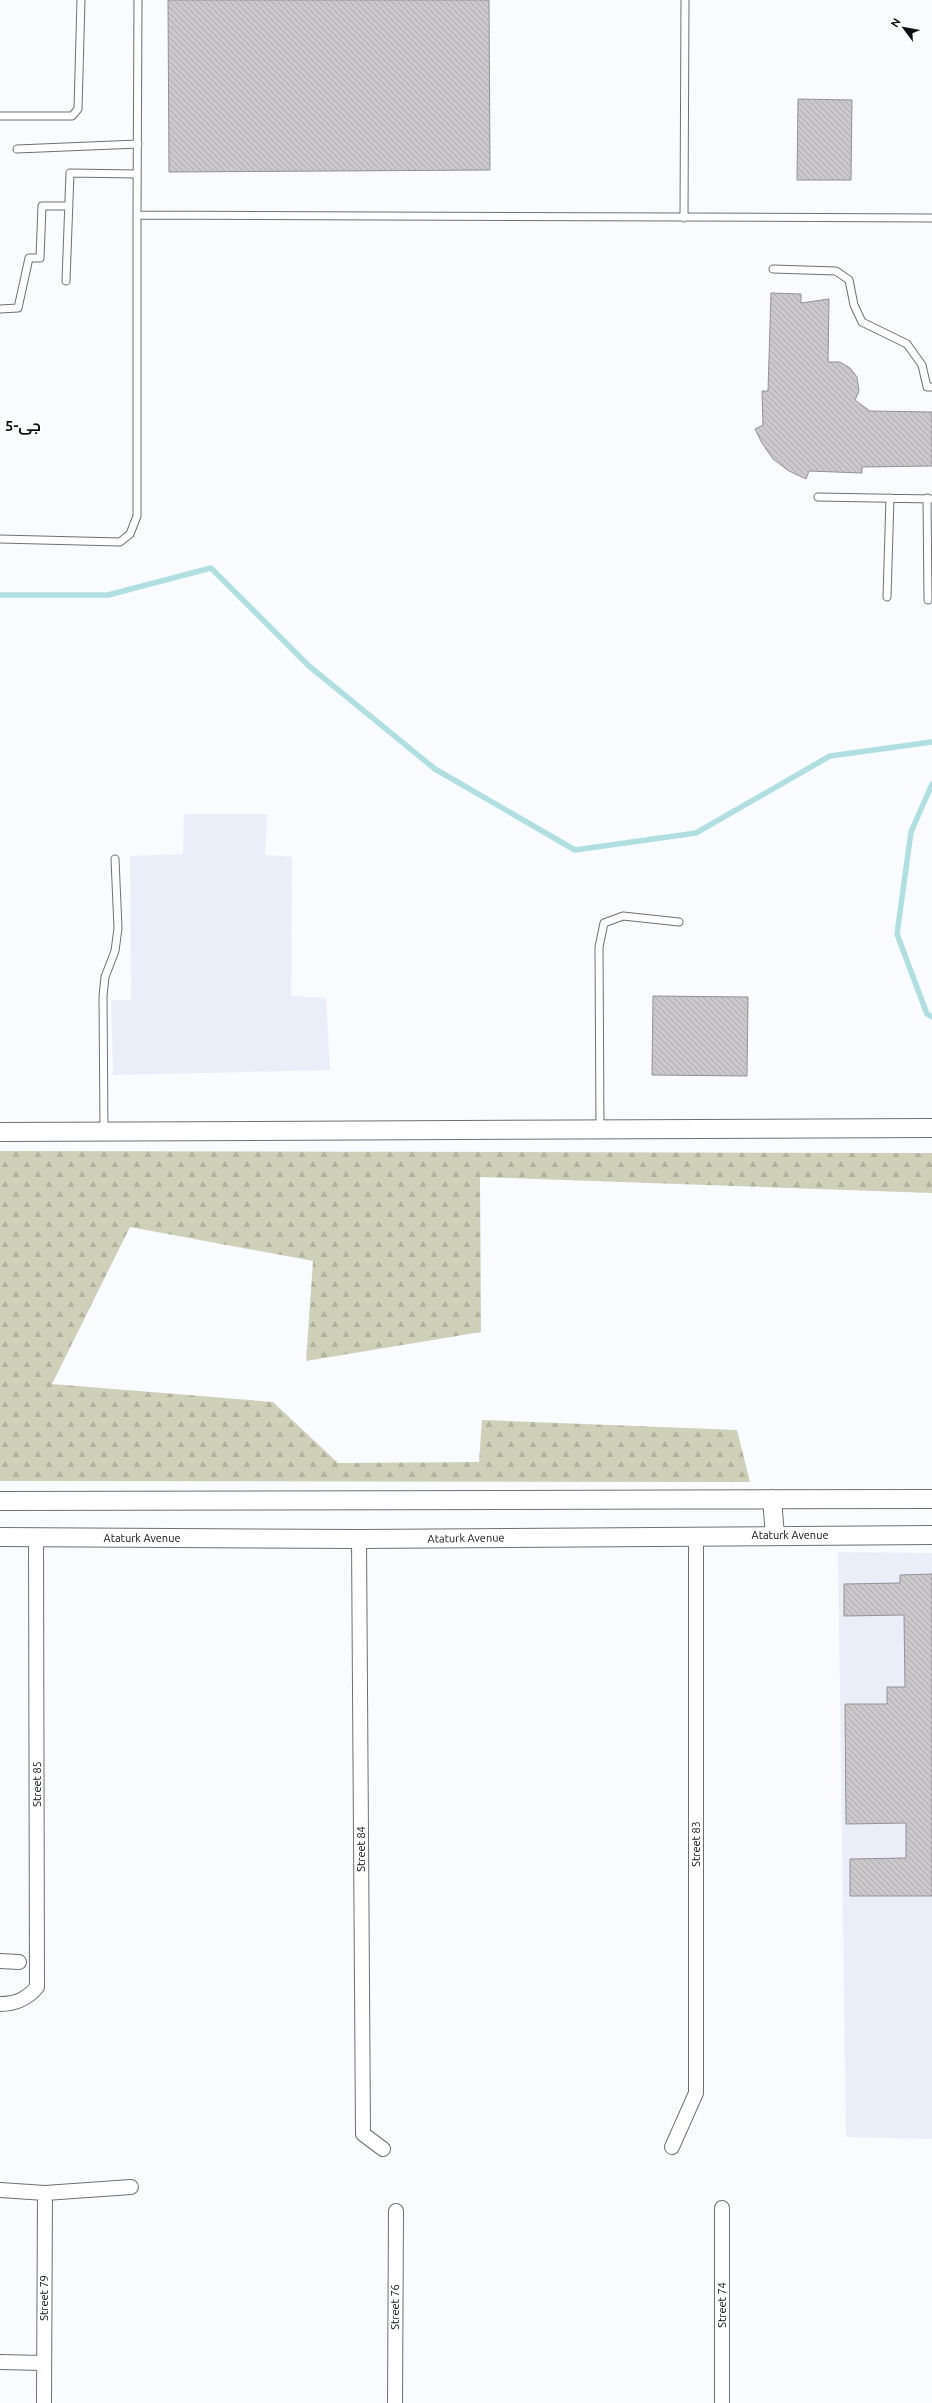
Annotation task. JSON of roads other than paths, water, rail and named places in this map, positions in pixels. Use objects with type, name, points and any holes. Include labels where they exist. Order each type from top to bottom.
[{"type":"street","points":[[0,1132],[104,1130],[932,1128]]},
{"type":"street","points":[[772,1499],[775,1535]]},
{"type":"street","points":[[0,1501],[932,1499]]},
{"type":"street","name":"Ataturk Avenue","points":[[0,1537],[359,1539],[696,1535],[932,1535]]},
{"type":"street","name":"Street 83","points":[[672,2147],[696,2093],[696,1535]]},
{"type":"street","name":"Street 85","points":[[0,2004],[12,2004],[29,1997],[37,1987],[36,1538]]},
{"type":"street","name":"Street 84","points":[[359,1539],[363,2134],[383,2149]]},
{"type":"street","points":[[0,1961],[19,1962]]},
{"type":"street","points":[[0,2190],[45,2192],[131,2187]]},
{"type":"street","name":"Street 79","points":[[44,2403],[45,2192]]},
{"type":"street","name":"Street 74","points":[[722,2208],[722,2403]]},
{"type":"street","name":"Street 76","points":[[395,2403],[396,2211]]},
{"type":"street","points":[[0,2362],[44,2363]]},
{"type":"lane","points":[[0,116],[72,116],[78,109],[81,0]]},
{"type":"lane","points":[[0,539],[120,542],[130,534],[137,516],[138,0]]},
{"type":"lane","points":[[684,218],[685,0]]},
{"type":"lane","points":[[17,149],[138,144]]},
{"type":"lane","points":[[66,281],[70,173],[137,174]]},
{"type":"lane","points":[[0,309],[18,308],[29,258],[40,258],[42,206],[69,206]]},
{"type":"lane","points":[[137,215],[932,218]]},
{"type":"lane","points":[[773,269],[836,271],[849,280],[854,305],[862,322],[907,344],[922,365],[927,387],[932,387]]},
{"type":"lane","points":[[818,497],[929,499],[928,600]]},
{"type":"lane","points":[[887,597],[890,498]]},
{"type":"lane","points":[[104,1130],[103,996],[105,977],[115,951],[118,928],[115,859]]},
{"type":"lane","points":[[600,1130],[599,947],[604,923],[623,916],[679,922]]},
{"type":"waterway","points":[[0,595],[108,595],[211,568],[309,666],[435,769],[575,850],[696,833],[830,756],[932,742]]},
{"type":"waterway","points":[[932,784],[911,832],[897,934],[927,1014],[932,1017]]},
{"type":"district","name":"جی-5","points":[[23,426]]}]
